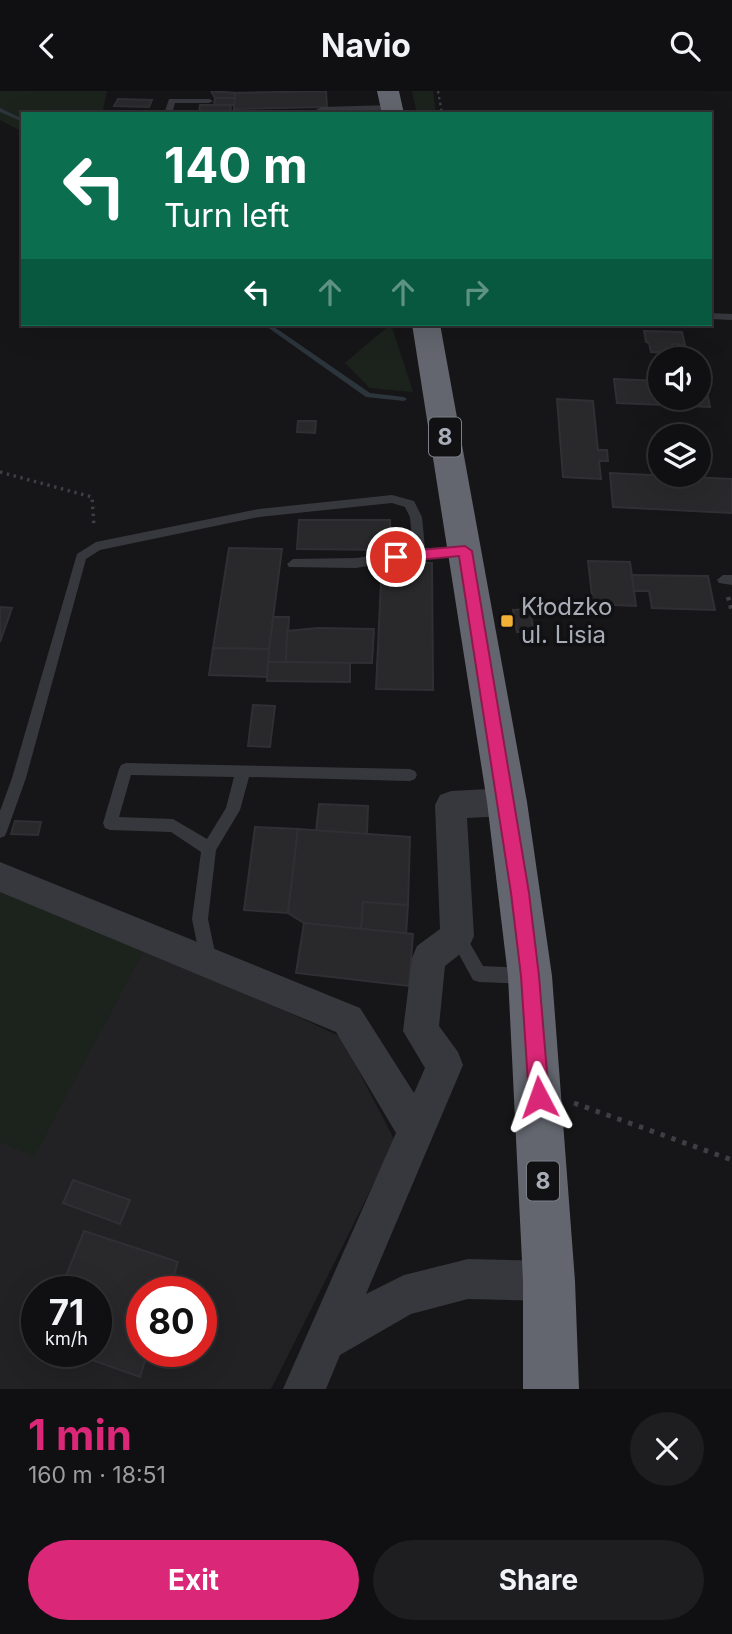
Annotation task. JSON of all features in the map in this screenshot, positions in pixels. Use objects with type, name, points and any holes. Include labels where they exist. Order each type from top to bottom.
[{"type":"highway","name":"8","points":[[426,326],[507,802],[530,976],[549,1282],[551,1389]]},
{"type":"street","points":[[304,1389],[445,1065],[421,1031],[429,958],[457,936],[451,805],[507,802]]},
{"type":"street","points":[[0,877],[348,1020],[416,1131]]},
{"type":"street","points":[[326,1340],[404,1294],[468,1279],[549,1282]]},
{"type":"lane","points":[[169,112],[172,101],[209,101]]},
{"type":"lane","points":[[316,112],[321,109],[391,104]]},
{"type":"lane","points":[[712,316],[732,317]]},
{"type":"lane","points":[[0,831],[19,778],[81,557],[96,546],[259,513],[392,499],[410,503],[416,517],[419,553]]},
{"type":"lane","points":[[293,564],[356,563],[419,553],[465,551]]},
{"type":"lane","points":[[209,849],[173,826],[110,823],[126,769],[410,775]]},
{"type":"lane","points":[[209,963],[200,919],[209,849],[233,810],[243,771]]},
{"type":"lane","points":[[457,936],[479,974],[530,976]]},
{"type":"path","points":[[438,91],[442,112]]},
{"type":"path","points":[[0,472],[92,498],[96,546]]},
{"type":"path","points":[[538,1089],[732,1160]]},
{"type":"shaded area","points":[[0,91],[107,91],[102,112],[21,112],[21,131],[0,120]]},
{"type":"shaded area","points":[[412,91],[433,91],[436,112],[417,112]]},
{"type":"shaded area","points":[[392,326],[413,392],[370,388],[345,363]]},
{"type":"shaded area","points":[[0,887],[146,945],[34,1157],[0,1141]]},
{"type":"shaded area","points":[[146,945],[341,1037],[395,1141],[271,1389],[0,1389],[0,1141],[34,1156]]},
{"type":"building","points":[[211,91],[235,93],[235,98],[215,98]]},
{"type":"building","points":[[326,91],[327,107],[234,109],[235,93]]},
{"type":"building","points":[[215,98],[235,98],[234,105],[214,105]]},
{"type":"building","points":[[118,99],[152,100],[149,107],[114,106]]},
{"type":"building","points":[[200,105],[231,105],[230,112],[199,112]]},
{"type":"building","points":[[644,331],[682,332],[685,345],[650,347]]},
{"type":"building","points":[[614,379],[648,380],[648,404],[617,403]]},
{"type":"building","points":[[557,399],[593,401],[598,450],[607,450],[608,461],[599,461],[601,479],[563,477]]},
{"type":"building","points":[[298,421],[316,421],[315,433],[297,432]]},
{"type":"building","points":[[610,473],[648,475],[648,487],[711,487],[711,478],[732,479],[732,513],[613,507]]},
{"type":"building","points":[[299,520],[390,520],[391,550],[297,549]]},
{"type":"building","points":[[229,548],[282,549],[269,649],[213,648]]},
{"type":"building","points":[[382,561],[432,563],[433,690],[376,689]]},
{"type":"building","points":[[588,561],[630,562],[636,606],[593,604]]},
{"type":"building","points":[[632,575],[708,576],[715,610],[652,608],[649,591],[634,591]]},
{"type":"building","points":[[0,607],[12,608],[0,642]]},
{"type":"building","points":[[530,609],[534,632],[517,632],[513,610]]},
{"type":"building","points":[[273,617],[289,617],[286,662],[268,662]]},
{"type":"building","points":[[318,628],[374,629],[372,663],[286,662],[287,631]]},
{"type":"building","points":[[213,648],[269,649],[267,677],[209,675]]},
{"type":"building","points":[[268,662],[350,663],[350,682],[267,681]]},
{"type":"building","points":[[253,705],[275,706],[270,747],[248,746]]},
{"type":"building","points":[[319,804],[368,806],[367,834],[316,831]]},
{"type":"building","points":[[15,821],[41,822],[38,835],[11,834]]},
{"type":"building","points":[[255,827],[298,829],[288,913],[244,910]]},
{"type":"building","points":[[298,829],[410,837],[408,905],[363,902],[361,930],[304,923],[288,913]]},
{"type":"building","points":[[363,902],[408,905],[406,934],[361,930]]},
{"type":"building","points":[[304,923],[413,934],[409,986],[296,973]]},
{"type":"building","points":[[73,1180],[130,1200],[120,1224],[63,1203]]},
{"type":"building","points":[[84,1231],[178,1262],[174,1276],[126,1276],[126,1367],[143,1367],[140,1377],[112,1367],[112,1276],[66,1276]]},
{"type":"waterway","points":[[0,110],[21,120]]},
{"type":"waterway","points":[[269,326],[368,395],[404,399]]},
{"type":"place","name":"Kłodzko ul. Lisia","points":[[507,621]]},
{"type":"route","points":[[396,557],[465,551],[520,893],[530,976],[539,1097]]}]
